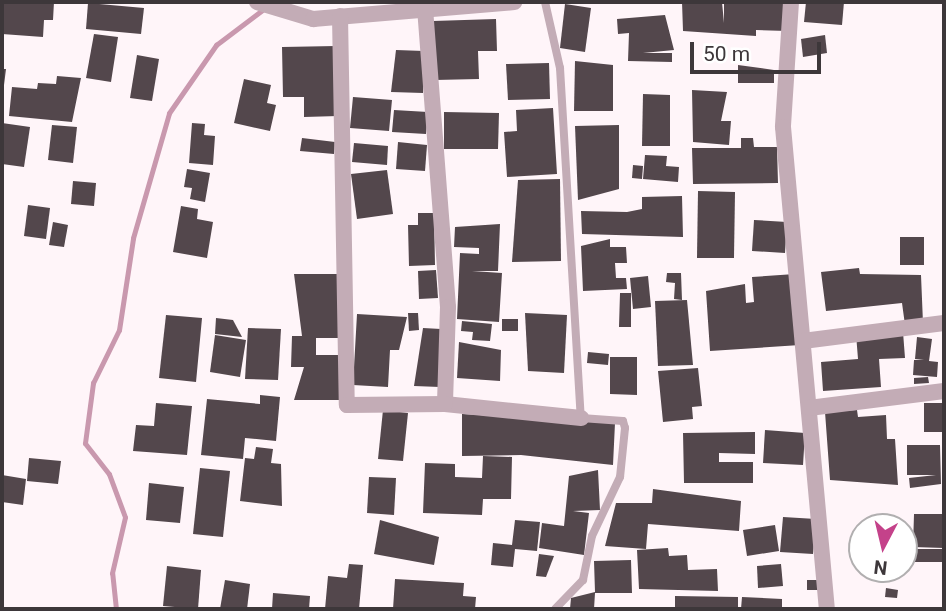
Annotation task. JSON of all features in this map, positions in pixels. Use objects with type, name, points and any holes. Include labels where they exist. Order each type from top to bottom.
[{"type":"street","points":[[257,2],[313,19],[514,2]]},
{"type":"street","points":[[791,2],[783,127],[827,609]]},
{"type":"street","points":[[425,8],[448,307],[445,404]]},
{"type":"street","points":[[340,16],[347,405],[445,404],[581,418]]},
{"type":"street","points":[[803,341],[944,323]]},
{"type":"street","points":[[808,408],[944,391]]},
{"type":"lane","points":[[545,2],[560,68],[581,418],[623,421],[620,477],[592,536],[583,580],[555,609]]},
{"type":"building","points":[[2,2],[54,2],[53,20],[44,20],[43,37],[2,34]]},
{"type":"building","points":[[682,2],[722,2],[724,23],[724,2],[777,2],[789,5],[788,31],[756,30],[756,36],[683,31]]},
{"type":"building","points":[[806,2],[844,2],[842,25],[804,22]]},
{"type":"building","points":[[88,3],[144,8],[141,34],[86,29]]},
{"type":"building","points":[[565,4],[591,8],[585,52],[560,48]]},
{"type":"building","points":[[665,15],[674,50],[643,53],[672,53],[672,62],[628,61],[629,33],[618,34],[617,19]]},
{"type":"building","points":[[496,19],[497,51],[478,51],[479,79],[435,80],[433,21]]},
{"type":"building","points":[[94,34],[118,37],[111,82],[86,78]]},
{"type":"building","points":[[825,35],[827,53],[803,57],[801,39]]},
{"type":"building","points":[[336,46],[338,116],[304,117],[304,97],[283,97],[282,47]]},
{"type":"building","points":[[396,50],[424,51],[423,93],[391,92]]},
{"type":"building","points":[[137,55],[159,59],[152,101],[130,98]]},
{"type":"building","points":[[575,61],[613,65],[613,111],[574,111]]},
{"type":"building","points":[[549,63],[550,99],[508,100],[506,64]]},
{"type":"building","points":[[738,65],[774,70],[774,83],[738,83]]},
{"type":"building","points":[[2,69],[6,69],[4,85],[2,85]]},
{"type":"building","points":[[57,76],[81,78],[72,122],[9,116],[12,87],[37,89],[38,83],[56,84]]},
{"type":"building","points":[[244,79],[271,85],[267,103],[276,105],[270,131],[234,123]]},
{"type":"building","points":[[692,90],[727,92],[721,121],[731,121],[729,145],[693,142]]},
{"type":"building","points":[[643,94],[670,95],[670,146],[642,146]]},
{"type":"building","points":[[353,97],[392,100],[389,131],[350,128]]},
{"type":"building","points":[[553,108],[557,174],[507,177],[504,132],[517,131],[516,110]]},
{"type":"building","points":[[394,110],[428,112],[426,134],[392,132]]},
{"type":"building","points":[[444,112],[499,113],[498,149],[444,149]]},
{"type":"building","points":[[2,123],[30,127],[24,167],[2,164]]},
{"type":"building","points":[[192,123],[205,124],[204,135],[215,136],[213,165],[189,163]]},
{"type":"building","points":[[52,125],[77,127],[73,163],[48,160]]},
{"type":"building","points":[[619,125],[619,189],[578,200],[575,126]]},
{"type":"building","points":[[302,138],[335,142],[334,154],[300,151]]},
{"type":"building","points":[[741,138],[753,138],[754,147],[777,147],[778,183],[693,184],[692,148],[741,148]]},
{"type":"building","points":[[398,142],[427,145],[425,171],[396,169]]},
{"type":"building","points":[[354,143],[388,146],[387,165],[352,162]]},
{"type":"building","points":[[645,155],[667,156],[666,166],[679,167],[678,182],[643,179]]},
{"type":"building","points":[[633,165],[643,166],[642,179],[632,178]]},
{"type":"building","points":[[187,169],[210,173],[205,202],[190,199],[192,188],[184,187]]},
{"type":"building","points":[[387,170],[393,214],[357,219],[351,174]]},
{"type":"building","points":[[560,179],[561,261],[512,262],[518,180]]},
{"type":"building","points":[[73,181],[96,183],[94,206],[71,204]]},
{"type":"building","points":[[698,191],[735,192],[734,258],[697,258]]},
{"type":"building","points":[[682,196],[683,237],[582,234],[581,211],[627,212],[642,209],[642,197]]},
{"type":"building","points":[[28,205],[50,208],[46,239],[24,236]]},
{"type":"building","points":[[181,206],[198,209],[197,219],[213,222],[207,258],[173,252]]},
{"type":"building","points":[[418,213],[434,213],[435,265],[409,266],[408,225],[418,225]]},
{"type":"building","points":[[754,220],[787,222],[785,253],[752,251]]},
{"type":"building","points":[[53,222],[68,225],[64,247],[49,245]]},
{"type":"building","points":[[500,224],[498,271],[472,271],[502,273],[499,322],[457,319],[460,253],[479,254],[479,248],[454,247],[455,227]]},
{"type":"building","points":[[900,237],[924,237],[924,265],[900,265]]},
{"type":"building","points":[[610,239],[610,247],[626,247],[627,263],[615,263],[616,278],[626,278],[627,289],[583,291],[581,246]]},
{"type":"building","points":[[859,268],[860,274],[921,275],[923,323],[905,325],[902,303],[826,311],[821,272]]},
{"type":"building","points":[[436,270],[438,298],[419,299],[418,271]]},
{"type":"building","points":[[667,273],[681,273],[682,300],[674,299],[675,283],[666,282]]},
{"type":"building","points":[[294,274],[340,274],[340,338],[316,338],[316,355],[343,355],[343,400],[294,400],[304,367],[291,367],[292,336],[302,336]]},
{"type":"building","points":[[795,274],[800,345],[710,351],[706,291],[745,284],[746,303],[754,302],[752,277]]},
{"type":"building","points":[[648,276],[651,307],[633,309],[630,278]]},
{"type":"building","points":[[620,293],[631,293],[631,327],[619,327]]},
{"type":"building","points":[[687,300],[693,365],[658,366],[655,301]]},
{"type":"building","points":[[408,313],[418,313],[419,330],[409,331]]},
{"type":"building","points":[[525,313],[567,315],[564,373],[528,371]]},
{"type":"building","points":[[357,314],[407,317],[399,350],[390,350],[388,387],[353,385]]},
{"type":"building","points":[[166,315],[202,318],[196,382],[159,378]]},
{"type":"building","points":[[216,318],[233,320],[242,337],[215,334]]},
{"type":"building","points":[[502,319],[518,319],[518,331],[502,331]]},
{"type":"building","points":[[462,321],[492,324],[490,341],[472,340],[473,332],[461,331]]},
{"type":"building","points":[[248,328],[281,329],[278,380],[245,379]]},
{"type":"building","points":[[423,328],[441,329],[440,387],[414,386]]},
{"type":"building","points":[[903,332],[905,358],[879,359],[881,387],[823,391],[821,362],[858,359],[856,334]]},
{"type":"building","points":[[215,335],[246,340],[240,377],[210,372]]},
{"type":"building","points":[[917,337],[932,339],[929,361],[938,362],[937,377],[913,375],[914,360],[924,360],[915,359]]},
{"type":"building","points":[[459,342],[501,350],[500,381],[457,378]]},
{"type":"building","points":[[588,352],[609,354],[608,365],[587,363]]},
{"type":"building","points":[[610,357],[637,357],[637,395],[610,394]]},
{"type":"building","points":[[698,368],[702,406],[692,407],[693,419],[663,422],[658,371]]},
{"type":"building","points":[[928,377],[929,383],[914,384],[914,378]]},
{"type":"building","points":[[260,395],[280,397],[276,441],[245,438],[243,459],[201,455],[207,399],[260,404]]},
{"type":"building","points":[[156,403],[192,406],[187,455],[133,451],[136,425],[154,426]]},
{"type":"building","points":[[924,403],[944,403],[944,432],[924,432]]},
{"type":"building","points":[[383,410],[408,413],[403,461],[378,459]]},
{"type":"building","points":[[857,410],[858,417],[886,415],[887,439],[895,439],[898,485],[830,480],[825,412]]},
{"type":"building","points":[[462,414],[615,423],[613,465],[521,455],[462,456]]},
{"type":"building","points":[[765,430],[805,433],[803,465],[763,463]]},
{"type":"building","points":[[755,432],[755,454],[719,453],[719,462],[753,462],[753,483],[684,483],[683,433]]},
{"type":"building","points":[[907,445],[940,445],[941,484],[910,488],[909,478],[936,475],[907,475]]},
{"type":"building","points":[[256,447],[273,449],[271,463],[281,464],[282,506],[240,501],[245,458],[254,459]]},
{"type":"building","points":[[483,456],[512,457],[511,499],[483,499],[482,515],[423,513],[425,463],[455,464],[455,477],[482,478]]},
{"type":"building","points":[[29,458],[61,461],[58,484],[27,481]]},
{"type":"building","points":[[200,468],[230,471],[223,537],[193,534]]},
{"type":"building","points":[[598,470],[600,510],[573,511],[589,513],[584,555],[539,548],[542,523],[564,526],[569,476]]},
{"type":"building","points":[[2,475],[26,479],[23,505],[2,502]]},
{"type":"building","points":[[369,477],[396,478],[394,515],[367,513]]},
{"type":"building","points":[[149,483],[184,487],[180,523],[146,520]]},
{"type":"building","points":[[653,489],[741,501],[739,531],[648,524],[646,549],[605,546],[616,503],[652,503]]},
{"type":"building","points":[[918,514],[944,514],[944,548],[918,547]]},
{"type":"building","points":[[783,517],[816,519],[813,554],[780,552]]},
{"type":"building","points":[[380,520],[439,537],[434,565],[374,554]]},
{"type":"building","points":[[515,520],[540,522],[537,551],[515,549],[513,567],[491,565],[493,543],[512,545]]},
{"type":"building","points":[[775,525],[779,551],[747,556],[743,530]]},
{"type":"building","points":[[668,548],[669,556],[687,555],[688,570],[717,569],[718,591],[639,589],[637,550]]},
{"type":"building","points":[[918,549],[944,549],[944,562],[918,562]]},
{"type":"building","points":[[539,554],[554,556],[546,577],[536,576]]},
{"type":"building","points":[[631,560],[632,593],[595,593],[594,609],[570,609],[571,598],[595,592],[594,561]]},
{"type":"building","points":[[349,564],[363,565],[359,609],[325,609],[328,576],[347,578]]},
{"type":"building","points":[[781,564],[783,586],[758,588],[757,566]]},
{"type":"building","points":[[167,566],[201,570],[198,609],[163,606]]},
{"type":"building","points":[[395,579],[464,583],[463,596],[476,597],[475,609],[393,609]]},
{"type":"building","points":[[225,580],[250,584],[247,609],[220,609]]},
{"type":"building","points":[[807,580],[822,580],[822,590],[807,590]]},
{"type":"building","points":[[886,588],[898,590],[897,598],[885,597]]},
{"type":"building","points":[[273,593],[310,596],[309,609],[272,609]]},
{"type":"building","points":[[675,596],[738,597],[738,609],[675,609]]},
{"type":"building","points":[[742,597],[782,599],[782,609],[741,609]]},
{"type":"waterway","points":[[116,609],[112,573],[125,517],[109,474],[85,443],[93,383],[119,330],[133,238],[169,113],[216,45],[265,8]]}]
